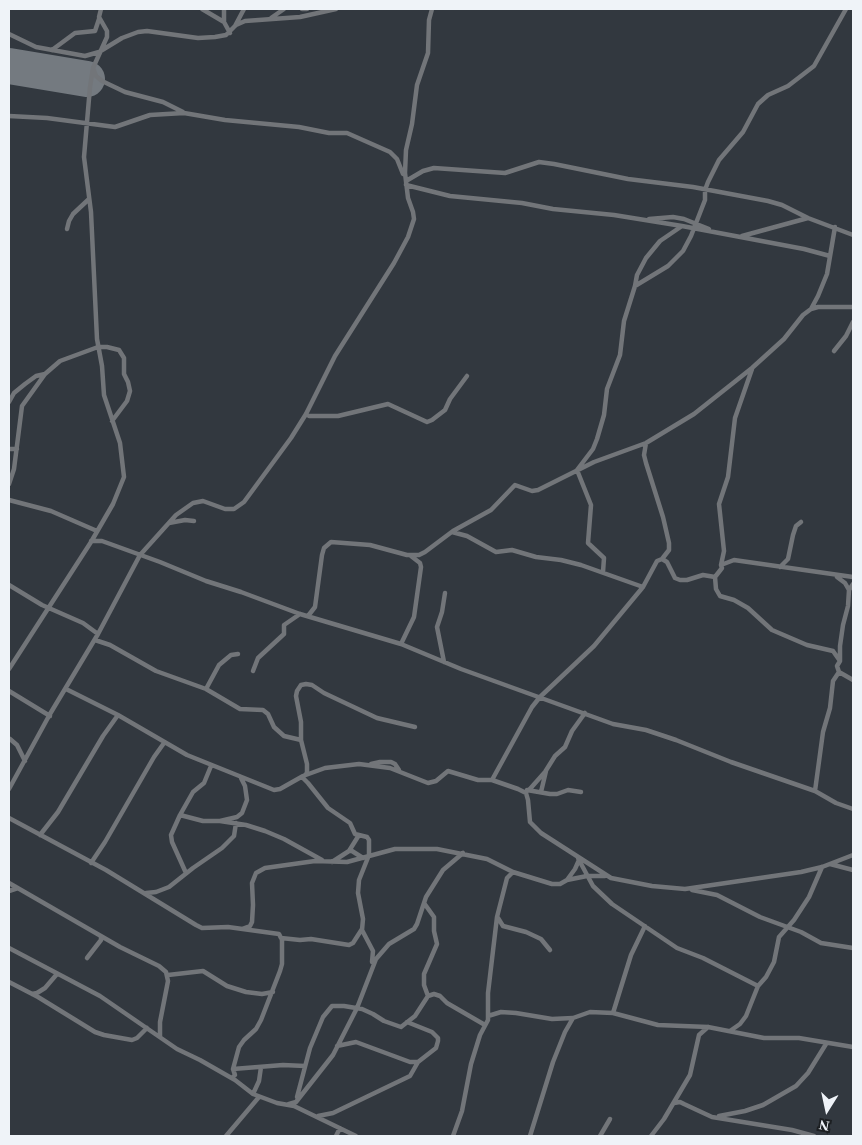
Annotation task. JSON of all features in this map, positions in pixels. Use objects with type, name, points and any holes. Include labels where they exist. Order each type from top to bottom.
[{"type":"street","points":[[52,50],[75,33],[95,31],[101,9]]},
{"type":"street","points":[[202,9],[224,22]]},
{"type":"street","points":[[224,9],[224,22],[230,33]]},
{"type":"street","points":[[9,34],[36,47],[85,56],[99,52],[117,40],[138,32],[156,32],[198,38],[221,36],[230,33],[244,9]]},
{"type":"street","points":[[269,19],[284,9]]},
{"type":"street","points":[[234,27],[245,21],[300,17],[336,9]]},
{"type":"street","points":[[9,789],[95,640],[140,556],[168,523],[188,506],[198,501],[210,502],[230,510],[239,507],[282,451],[306,414],[335,356],[394,263],[411,230],[414,215],[408,198],[404,166],[417,85],[428,53],[429,20],[432,9]]},
{"type":"street","points":[[635,286],[668,266],[683,251],[691,237],[705,200],[705,190],[719,160],[743,132],[758,104],[768,95],[788,86],[814,66],[846,9]]},
{"type":"street","points":[[9,669],[91,542],[113,504],[124,476],[120,443],[104,395],[102,366],[98,347],[89,199],[84,157],[90,87],[99,52],[106,37],[106,31],[99,17]]},
{"type":"street","points":[[94,68],[96,76],[114,87],[139,97],[163,102],[184,113]]},
{"type":"street","points":[[9,116],[47,118],[115,127],[150,115],[184,113],[225,120],[292,126],[329,134],[347,133],[390,152],[400,165],[406,183]]},
{"type":"street","points":[[406,183],[423,171],[434,168],[505,173],[539,162],[628,180],[693,187],[752,198],[782,205],[808,218],[852,234]]},
{"type":"street","points":[[406,183],[450,196],[642,219],[684,226],[694,225]]},
{"type":"street","points":[[67,229],[73,214],[84,206],[89,199]]},
{"type":"street","points":[[642,219],[673,217],[714,232],[830,256]]},
{"type":"street","points":[[739,237],[808,218]]},
{"type":"street","points":[[684,226],[691,237]]},
{"type":"street","points":[[577,470],[593,450],[597,439],[604,415],[607,389],[620,355],[624,321],[637,275],[646,258],[664,237],[684,226]]},
{"type":"street","points":[[811,309],[823,285],[835,227]]},
{"type":"street","points":[[308,616],[316,606],[324,548],[331,542],[370,545],[411,555],[419,555],[429,550],[452,532],[491,510],[514,485],[532,491],[538,490],[602,459],[646,443],[699,410],[752,368],[784,339],[803,314],[811,309],[818,307],[853,307]]},
{"type":"street","points":[[834,351],[846,336],[853,322]]},
{"type":"street","points":[[9,484],[13,475],[22,406],[45,374],[60,361],[98,347],[115,348],[122,354],[124,358],[124,374],[130,391],[127,402],[112,421]]},
{"type":"street","points":[[752,368],[735,418],[728,477],[719,504],[724,551],[722,568],[715,577],[716,589],[720,596],[734,600],[748,608],[772,630],[814,648],[833,651],[840,662]]},
{"type":"street","points":[[9,402],[14,393],[25,384],[36,376],[45,374]]},
{"type":"street","points":[[306,414],[309,416],[338,416],[388,404],[427,422],[445,410],[450,399],[467,376]]},
{"type":"street","points":[[492,780],[532,707],[540,697],[594,646],[643,587],[655,564],[669,550],[663,518],[644,455],[646,443]]},
{"type":"street","points":[[9,449],[17,449]]},
{"type":"street","points":[[577,470],[591,505],[588,543],[604,558],[602,572]]},
{"type":"street","points":[[9,500],[51,511],[97,531]]},
{"type":"street","points":[[168,523],[185,520],[194,521]]},
{"type":"street","points":[[780,567],[788,560],[796,526],[801,522]]},
{"type":"street","points":[[452,532],[466,536],[496,552],[512,550],[536,557],[561,560],[643,587]]},
{"type":"street","points":[[91,542],[102,541],[160,562],[206,582],[300,614],[401,644],[531,695],[613,724],[646,730],[676,740],[731,762],[815,791],[853,810]]},
{"type":"street","points":[[724,551],[734,560]]},
{"type":"street","points":[[401,644],[414,617],[421,567],[420,563],[411,555]]},
{"type":"street","points":[[662,559],[668,562],[675,578],[680,580],[703,575],[715,577]]},
{"type":"street","points":[[721,565],[734,560],[853,577]]},
{"type":"street","points":[[834,575],[845,582],[849,590]]},
{"type":"street","points":[[815,791],[823,732],[830,708],[833,681],[838,672],[837,666],[840,662],[840,646],[848,606],[849,590],[853,584]]},
{"type":"street","points":[[9,585],[24,596],[48,608],[68,615],[98,634]]},
{"type":"street","points":[[444,662],[437,627],[445,593]]},
{"type":"street","points":[[253,671],[258,658],[284,634],[284,625],[300,614]]},
{"type":"street","points":[[95,640],[110,645],[156,671],[206,689],[240,708],[263,710],[268,714],[274,727],[284,736],[301,740]]},
{"type":"street","points":[[206,689],[219,665],[232,655],[238,654]]},
{"type":"street","points":[[9,655],[15,659]]},
{"type":"street","points":[[838,672],[853,680]]},
{"type":"street","points":[[302,777],[307,773],[307,764],[301,740],[301,722],[296,696],[300,686],[312,685],[324,693],[369,714],[415,727]]},
{"type":"street","points":[[66,689],[118,714],[187,755],[274,790],[325,768],[348,764],[384,767],[428,782],[436,781],[448,771],[478,780],[492,780],[524,791],[527,797],[529,817],[533,825],[557,845],[606,876]]},
{"type":"street","points":[[9,690],[50,716]]},
{"type":"street","points":[[531,695],[532,707]]},
{"type":"street","points":[[529,790],[555,756],[566,747],[572,731],[585,713]]},
{"type":"street","points":[[40,835],[58,812],[118,714]]},
{"type":"street","points":[[10,739],[17,745],[25,761]]},
{"type":"street","points":[[91,863],[110,834],[154,756],[164,743]]},
{"type":"street","points":[[186,873],[171,840],[173,829],[193,792],[204,783],[211,766]]},
{"type":"street","points":[[541,792],[546,769]]},
{"type":"street","points":[[220,821],[233,819],[242,813],[247,791],[240,777]]},
{"type":"street","points":[[281,938],[311,939],[349,945],[353,943],[362,929],[363,919],[358,884],[369,855],[369,840],[367,837],[355,834],[350,823],[322,802],[308,782],[302,777]]},
{"type":"street","points":[[518,789],[555,795],[568,790],[581,792]]},
{"type":"street","points":[[180,815],[197,820],[236,823],[265,831],[324,861]]},
{"type":"street","points":[[9,818],[144,893],[200,927],[228,927],[279,934],[281,938],[282,964],[261,1020],[256,1029],[244,1040],[240,1047],[233,1069],[235,1076],[232,1078]]},
{"type":"street","points":[[144,893],[156,892],[169,887],[222,848],[230,841],[235,832],[236,823]]},
{"type":"street","points":[[332,862],[349,851],[359,835]]},
{"type":"street","points":[[242,930],[250,926],[252,922],[252,883],[256,873],[265,868],[315,861],[348,862],[395,849],[437,849],[487,859],[513,872],[552,884],[560,884],[567,880],[587,876],[606,876],[652,886],[685,889],[717,895],[777,924],[801,932],[822,944],[853,948]]},
{"type":"street","points":[[349,851],[362,858]]},
{"type":"street","points":[[288,1104],[296,1102],[326,1064],[337,1046],[357,1008],[376,959],[389,944],[414,929],[424,903],[443,870],[463,853]]},
{"type":"street","points":[[685,889],[801,872],[822,867],[853,855]]},
{"type":"street","points":[[578,859],[592,886],[612,904],[677,948],[703,958],[758,986]]},
{"type":"street","points":[[567,880],[578,859]]},
{"type":"street","points":[[829,864],[853,870]]},
{"type":"street","points":[[453,1136],[463,1105],[471,1064],[488,1016],[488,993],[497,917],[507,878],[504,867]]},
{"type":"street","points":[[730,1031],[740,1024],[746,1016],[758,986],[766,977],[774,962],[780,934],[794,920],[809,897],[822,867]]},
{"type":"street","points":[[507,878],[513,872]]},
{"type":"street","points":[[9,883],[101,936],[159,966],[168,975]]},
{"type":"street","points":[[9,891],[18,888]]},
{"type":"street","points":[[424,903],[434,917],[434,931],[437,944],[424,974],[424,985],[428,996]]},
{"type":"street","points":[[497,917],[502,926],[532,934],[540,939],[550,950]]},
{"type":"street","points":[[777,924],[780,934]]},
{"type":"street","points":[[614,1013],[630,955],[645,926]]},
{"type":"street","points":[[362,929],[373,951],[372,967]]},
{"type":"street","points":[[87,958],[101,940],[101,936]]},
{"type":"street","points":[[9,948],[100,996],[177,1049],[232,1078],[253,1094],[277,1103],[294,1106],[356,1136]]},
{"type":"street","points":[[168,975],[203,971],[227,986],[246,992],[262,994],[272,992]]},
{"type":"street","points":[[32,994],[45,988],[57,974]]},
{"type":"street","points":[[160,1036],[160,1022],[168,975]]},
{"type":"street","points":[[9,982],[95,1032],[104,1035],[132,1040],[137,1038],[147,1028]]},
{"type":"street","points":[[296,1102],[314,1037],[329,1008],[336,1005],[357,1008],[374,1014],[384,1021],[403,1026],[422,1008],[428,996],[434,994],[485,1025]]},
{"type":"street","points":[[488,1016],[501,1012],[552,1019],[573,1018],[590,1012],[614,1013],[658,1024],[708,1027],[764,1038],[800,1038],[826,1044],[853,1047]]},
{"type":"street","points":[[530,1136],[553,1062],[573,1018]]},
{"type":"street","points":[[318,1116],[333,1113],[410,1076],[418,1062],[436,1048],[438,1038],[432,1032],[408,1022]]},
{"type":"street","points":[[651,1136],[674,1103],[692,1072],[699,1035],[708,1027]]},
{"type":"street","points":[[337,1046],[356,1042],[410,1062],[418,1062]]},
{"type":"street","points":[[712,1117],[745,1111],[763,1105],[789,1090],[802,1081],[826,1044]]},
{"type":"street","points":[[233,1069],[284,1065],[305,1066]]},
{"type":"street","points":[[253,1094],[259,1081],[261,1066]]},
{"type":"street","points":[[226,1136],[259,1097]]},
{"type":"street","points":[[674,1103],[680,1102],[712,1117],[792,1130],[814,1136]]},
{"type":"street","points":[[600,1136],[610,1119]]},
{"type":"street","points":[[336,1136],[340,1128]]},
{"type":"runway","points":[[9,66],[87,79]]}]
